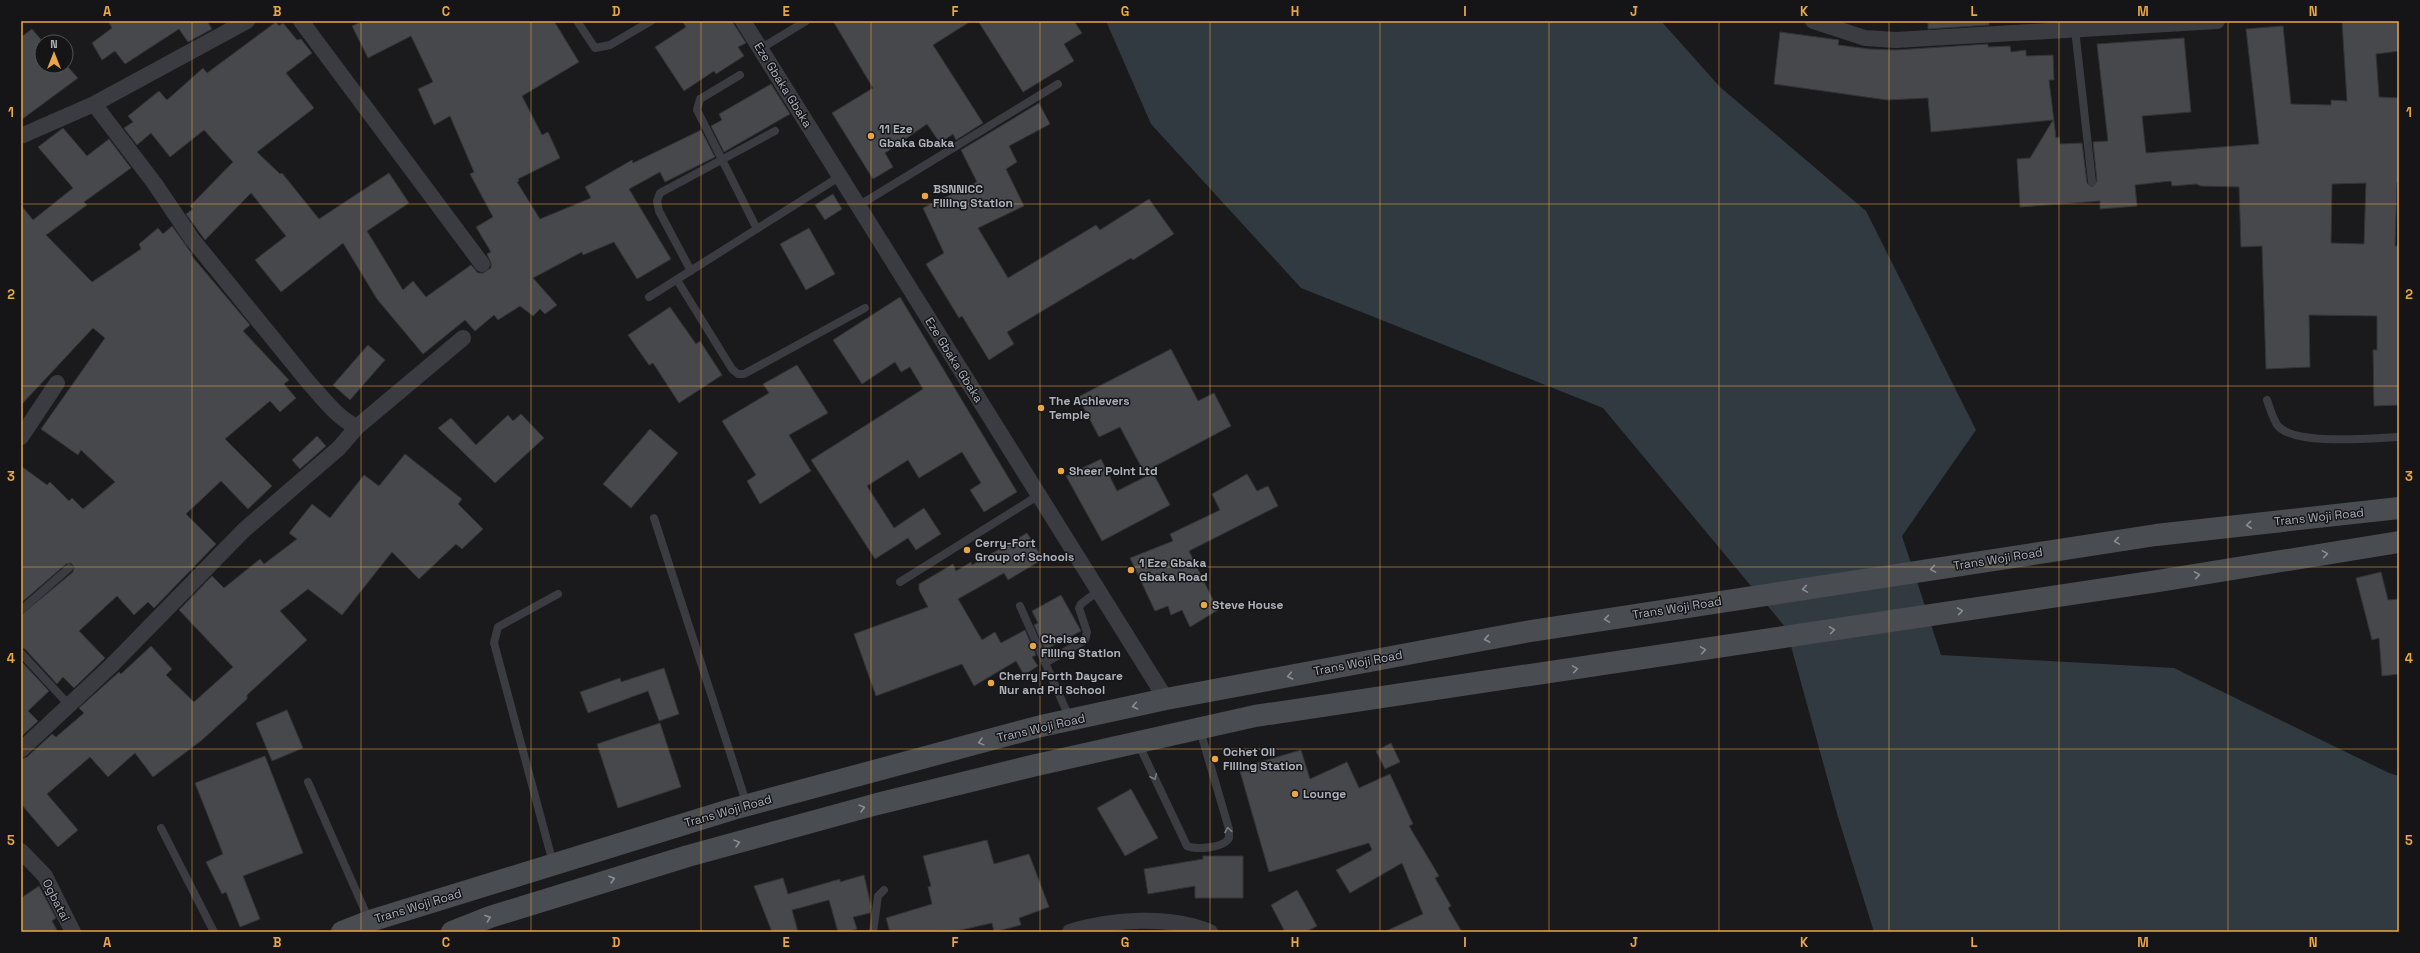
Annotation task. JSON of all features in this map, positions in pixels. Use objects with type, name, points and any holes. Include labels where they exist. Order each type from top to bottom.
[{"type":"main road","name":"Trans Woji Road","points":[[342,932],[370,921],[747,805],[1070,720],[1166,699],[1525,632],[2156,535],[2399,508]]},
{"type":"main road","points":[[452,932],[559,896],[758,837],[893,800],[1255,716],[2158,581],[2399,542]]},
{"type":"main road","points":[[747,805],[758,837]]},
{"type":"main road","points":[[553,864],[559,896]]},
{"type":"street","points":[[21,136],[94,104],[247,21]]},
{"type":"street","points":[[301,21],[482,264]]},
{"type":"street","name":"Eze Gbaka Gbaka","points":[[743,21],[1166,699]]},
{"type":"street","points":[[1813,21],[1865,38],[1896,40],[2075,29],[2106,24],[2217,21]]},
{"type":"street","points":[[94,104],[155,184],[192,239],[294,365],[328,405],[350,424],[357,427]]},
{"type":"street","points":[[21,750],[112,665],[244,530],[339,448],[357,427],[463,338]]},
{"type":"street","points":[[21,437],[57,383]]},
{"type":"street","name":"Ogbatai","points":[[21,851],[45,876],[73,932]]},
{"type":"street","points":[[1070,932],[1092,925],[1133,921],[1197,926],[1210,932]]},
{"type":"lane","points":[[577,21],[595,48],[610,45],[651,21]]},
{"type":"lane","points":[[760,49],[806,21]]},
{"type":"lane","points":[[2075,29],[2092,182]]},
{"type":"lane","points":[[740,75],[700,99],[697,103],[697,110],[757,229]]},
{"type":"lane","points":[[858,206],[1058,84]]},
{"type":"lane","points":[[691,271],[659,211],[658,201],[660,193],[775,131]]},
{"type":"lane","points":[[649,297],[839,177]]},
{"type":"lane","points":[[677,280],[732,369],[738,374],[744,374],[865,308]]},
{"type":"lane","points":[[2267,400],[2278,426],[2289,433],[2306,438],[2399,437]]},
{"type":"lane","points":[[900,582],[1039,495]]},
{"type":"lane","points":[[654,518],[747,805]]},
{"type":"lane","points":[[21,610],[69,568]]},
{"type":"lane","points":[[1045,663],[1085,640],[1087,632],[1079,608],[1080,604],[1098,591]]},
{"type":"lane","points":[[553,864],[494,643],[498,626],[558,594]]},
{"type":"lane","points":[[1020,606],[1070,720]]},
{"type":"lane","points":[[21,654],[69,705]]},
{"type":"lane","points":[[1138,742],[1187,846],[1192,848],[1223,844],[1229,838],[1229,829],[1199,728]]},
{"type":"lane","points":[[308,782],[370,921]]},
{"type":"lane","points":[[161,828],[214,932]]},
{"type":"lane","points":[[873,932],[878,896],[884,890]]},
{"type":"shaded area","points":[[1106,21],[1661,21],[1720,87],[1866,211],[1976,430],[1902,536],[1941,655],[2174,668],[2389,773],[2399,776],[2399,932],[1874,932],[1838,817],[1786,628],[1603,408],[1301,288],[1151,124]]},
{"type":"building","points":[[108,21],[207,21],[212,29],[188,42],[179,29],[125,64],[115,51],[102,60],[92,43],[112,28]]},
{"type":"building","points":[[363,21],[554,21],[579,62],[522,96],[542,135],[548,132],[560,158],[518,179],[519,181],[517,182],[540,219],[591,198],[585,187],[632,160],[633,163],[701,130],[715,157],[665,182],[660,172],[629,189],[671,259],[637,279],[614,242],[583,255],[582,252],[533,278],[557,305],[545,314],[540,309],[533,316],[520,306],[498,320],[494,315],[475,331],[465,320],[423,354],[377,299],[343,243],[281,292],[255,260],[286,236],[251,193],[205,240],[186,214],[193,209],[190,206],[233,162],[204,130],[170,157],[151,133],[137,145],[124,128],[133,122],[128,116],[159,91],[167,100],[203,68],[207,73],[276,22],[279,26],[283,23],[297,40],[301,39],[312,53],[286,73],[314,108],[257,152],[280,174],[282,173],[319,219],[389,173],[409,203],[367,231],[403,290],[413,281],[426,297],[471,265],[478,273],[483,273],[491,268],[491,263],[487,254],[491,252],[476,227],[493,217],[470,174],[474,172],[450,116],[434,125],[418,89],[433,82],[411,36],[368,58],[352,26]]},
{"type":"building","points":[[682,21],[732,21],[746,43],[738,47],[744,56],[716,74],[714,71],[684,91],[655,47],[686,27]]},
{"type":"building","points":[[833,21],[971,21],[933,45],[983,123],[956,140],[953,134],[940,143],[927,124],[885,153],[893,167],[873,179],[832,113],[873,88]]},
{"type":"building","points":[[978,21],[1074,21],[1082,33],[1064,44],[1074,61],[1023,92]]},
{"type":"building","points":[[1928,21],[1989,21],[1989,25],[1928,29]]},
{"type":"building","points":[[2342,21],[2399,21],[2399,51],[2376,54],[2379,97],[2399,98],[2399,182],[2397,182],[2395,246],[2399,246],[2399,405],[2374,406],[2373,350],[2377,350],[2377,316],[2309,315],[2310,367],[2266,369],[2262,246],[2241,247],[2239,187],[2201,186],[2196,184],[2172,186],[2171,181],[2135,185],[2137,206],[2100,209],[2100,201],[2020,207],[2017,159],[2030,158],[2053,120],[1931,132],[1928,98],[1887,100],[1774,84],[1780,32],[1839,40],[1838,45],[1869,49],[1896,50],[1988,44],[1988,47],[2010,46],[2011,52],[2026,50],[2026,56],[2053,55],[2054,80],[2049,80],[2056,138],[2059,137],[2060,144],[2082,143],[2087,183],[2092,187],[2097,181],[2093,142],[2108,141],[2097,44],[2184,38],[2191,112],[2142,116],[2146,153],[2259,144],[2246,29],[2283,26],[2291,104],[2331,105],[2331,100],[2347,101]],"holes":[[[2366,183],[2364,244],[2331,243],[2332,184]]]},
{"type":"building","points":[[32,29],[36,34],[34,34],[34,74],[74,74],[78,78],[21,120],[21,37]]},
{"type":"building","points":[[771,84],[790,114],[724,152],[711,126],[722,120],[719,114]]},
{"type":"building","points":[[1039,103],[1050,124],[1009,146],[1017,162],[1006,169],[1024,206],[978,228],[1008,278],[1096,225],[1100,230],[1149,199],[1174,234],[1133,260],[1131,258],[1007,332],[1014,344],[989,360],[962,316],[959,318],[926,264],[944,253],[923,208],[977,182],[961,150]]},
{"type":"building","points":[[63,128],[87,156],[109,139],[131,168],[84,202],[87,205],[46,235],[92,282],[141,249],[139,244],[158,228],[163,234],[172,226],[192,254],[191,255],[250,325],[243,331],[289,380],[284,384],[296,398],[280,412],[270,401],[225,439],[272,486],[248,509],[221,481],[186,514],[216,544],[154,608],[148,602],[134,615],[117,596],[79,631],[105,658],[74,688],[63,677],[57,684],[25,649],[21,648],[21,615],[73,572],[74,567],[71,563],[66,564],[21,603],[21,466],[47,485],[50,482],[69,501],[72,498],[83,509],[115,482],[81,450],[78,455],[41,429],[105,338],[93,328],[21,405],[21,205],[33,220],[73,188],[38,147]]},
{"type":"building","points":[[833,194],[842,209],[825,220],[815,205]]},
{"type":"building","points":[[809,228],[835,274],[806,290],[780,244]]},
{"type":"building","points":[[900,297],[1017,492],[984,512],[970,490],[981,483],[962,452],[919,478],[908,460],[867,486],[894,528],[924,508],[941,534],[916,550],[908,538],[875,559],[811,460],[923,389],[910,367],[901,372],[895,362],[862,384],[833,340]]},
{"type":"building","points":[[670,307],[696,344],[700,341],[722,375],[679,403],[653,363],[649,365],[628,335]]},
{"type":"building","points":[[368,345],[385,360],[350,400],[333,385]]},
{"type":"building","points":[[1171,349],[1198,401],[1214,393],[1231,426],[1144,472],[1120,427],[1099,437],[1078,397]]},
{"type":"building","points":[[797,365],[828,413],[789,435],[811,471],[760,504],[747,481],[756,475],[722,421],[769,393],[763,384]]},
{"type":"building","points":[[521,414],[544,438],[495,483],[438,428],[451,418],[476,445],[508,415],[513,421]]},
{"type":"building","points":[[650,429],[678,453],[631,508],[603,484]]},
{"type":"building","points":[[317,436],[326,446],[300,469],[292,460]]},
{"type":"building","points":[[405,454],[462,499],[458,504],[483,529],[462,549],[456,544],[419,579],[392,552],[342,615],[308,589],[280,611],[307,640],[247,695],[247,699],[202,740],[153,777],[135,753],[108,777],[90,757],[47,794],[78,830],[58,847],[21,804],[21,759],[27,757],[52,734],[56,737],[84,713],[79,708],[119,672],[121,674],[151,646],[172,669],[166,675],[194,702],[233,667],[179,610],[212,576],[224,588],[260,559],[264,564],[297,539],[289,533],[312,504],[330,518],[364,475],[379,486]]},
{"type":"building","points":[[1101,459],[1117,491],[1153,473],[1170,505],[1102,541],[1066,476]]},
{"type":"building","points":[[1247,474],[1257,491],[1268,486],[1278,506],[1189,551],[1218,610],[1190,627],[1182,610],[1171,615],[1168,606],[1155,611],[1130,558],[1173,541],[1170,534],[1220,510],[1212,494]]},
{"type":"building","points":[[1027,533],[1043,559],[1008,580],[1004,573],[958,599],[982,640],[995,632],[1001,643],[1025,630],[1036,655],[1032,657],[1038,666],[1024,675],[1016,661],[974,686],[962,664],[876,696],[854,634],[928,607],[919,590],[919,584],[953,564],[956,571],[971,562],[972,565]]},
{"type":"building","points":[[2381,572],[2388,600],[2399,599],[2399,674],[2382,676],[2379,638],[2372,640],[2356,578]]},
{"type":"building","points":[[1061,595],[1081,631],[1045,650],[1034,625],[1038,623],[1032,611]]},
{"type":"building","points":[[21,661],[49,691],[28,711],[38,721],[21,737]]},
{"type":"building","points":[[664,668],[679,714],[659,721],[648,691],[588,713],[580,692],[620,678],[621,682]]},
{"type":"building","points":[[287,710],[303,748],[272,761],[256,723]]},
{"type":"building","points":[[660,723],[681,787],[618,808],[597,744]]},
{"type":"building","points":[[1391,743],[1400,762],[1385,769],[1376,751]]},
{"type":"building","points":[[1301,750],[1310,779],[1347,762],[1359,788],[1390,774],[1413,824],[1409,826],[1439,876],[1435,878],[1451,906],[1448,908],[1462,932],[1384,932],[1423,914],[1402,863],[1350,893],[1336,870],[1372,850],[1369,843],[1269,872],[1239,768]]},
{"type":"building","points":[[265,756],[303,853],[243,876],[260,919],[240,927],[226,892],[222,894],[206,862],[223,854],[195,783]]},
{"type":"building","points":[[1131,789],[1158,838],[1125,856],[1097,808]]},
{"type":"building","points":[[987,840],[994,864],[1029,854],[1049,907],[1019,918],[1021,925],[994,932],[992,923],[952,932],[890,932],[886,918],[932,904],[928,887],[931,886],[923,856]]},
{"type":"building","points":[[1203,856],[1243,856],[1243,898],[1195,898],[1195,886],[1148,894],[1144,869],[1203,859]]},
{"type":"building","points":[[864,875],[871,906],[870,913],[853,917],[857,929],[847,932],[838,932],[829,900],[792,910],[798,932],[772,932],[754,886],[783,878],[788,894],[840,879],[840,882]]},
{"type":"building","points":[[39,886],[56,918],[52,921],[58,932],[21,932],[21,898]]},
{"type":"building","points":[[1297,890],[1317,926],[1305,932],[1285,932],[1271,905]]},
{"type":"place","name":"11 Eze Gbaka Gbaka","points":[[871,136]]},
{"type":"place","name":"BSNNICC Filling Station","points":[[925,196]]},
{"type":"place","name":"The Achievers Temple","points":[[1041,408]]},
{"type":"place","name":"Sheer Point Ltd","points":[[1061,471]]},
{"type":"place","name":"Cerry-Fort Group of Schools","points":[[967,550]]},
{"type":"place","name":"1 Eze Gbaka Gbaka Road","points":[[1131,570]]},
{"type":"place","name":"Steve House","points":[[1204,605]]},
{"type":"place","name":"Chelsea Filling Station","points":[[1033,646]]},
{"type":"place","name":"Cherry Forth Daycare Nur and Pri School","points":[[991,683]]},
{"type":"place","name":"Ochet Oil Filling Station","points":[[1215,759]]},
{"type":"place","name":"Lounge","points":[[1295,794]]}]
